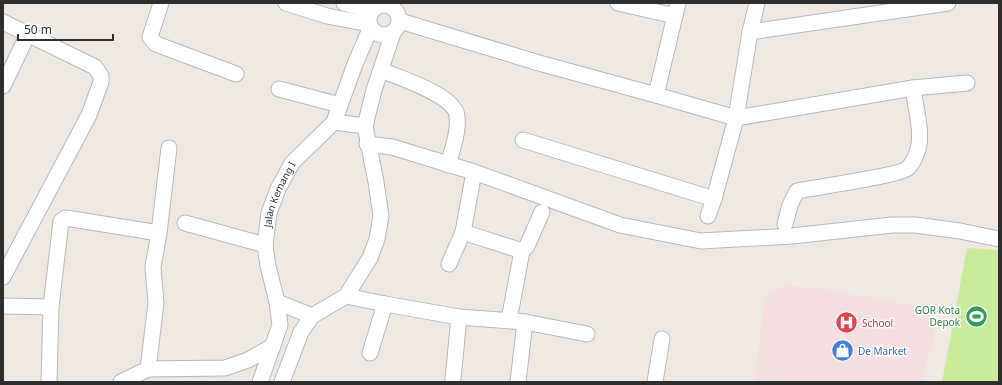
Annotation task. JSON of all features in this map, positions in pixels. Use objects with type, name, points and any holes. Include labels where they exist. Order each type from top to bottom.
[{"type":"street","points":[[161,3],[150,36],[151,40],[156,44],[236,74]]},
{"type":"street","points":[[286,3],[327,16],[374,14],[385,4],[396,16],[539,63],[736,118],[913,88],[967,83]]},
{"type":"street","points":[[344,3],[374,14]]},
{"type":"street","points":[[618,3],[677,10],[656,95]]},
{"type":"street","points":[[708,216],[736,118],[750,32],[757,3]]},
{"type":"street","points":[[750,32],[948,3]]},
{"type":"street","points":[[374,14],[378,34],[383,35],[396,16]]},
{"type":"street","name":"Jalan Kemang I","points":[[260,382],[280,325],[277,302],[268,266],[265,245],[268,213],[281,182],[292,163],[334,122],[374,14]]},
{"type":"street","points":[[282,382],[301,332],[312,316],[346,296],[370,258],[377,239],[381,216],[365,126],[396,16]]},
{"type":"street","points":[[3,22],[95,67],[101,76],[102,82],[89,115],[3,277]]},
{"type":"street","points":[[3,86],[28,34]]},
{"type":"street","points":[[381,70],[434,93],[454,107],[458,115],[457,129],[448,165]]},
{"type":"street","points":[[785,224],[790,205],[797,191],[907,169],[913,162],[919,148],[919,133],[913,88]]},
{"type":"street","points":[[279,90],[340,105]]},
{"type":"street","points":[[334,122],[365,126]]},
{"type":"street","points":[[523,140],[714,199]]},
{"type":"street","points":[[367,144],[392,147],[474,172],[620,225],[701,240],[792,236],[892,225],[952,230],[999,239]]},
{"type":"street","points":[[148,369],[156,303],[153,267],[159,232],[169,148]]},
{"type":"street","points":[[449,264],[463,232],[474,172]]},
{"type":"street","points":[[509,320],[522,251],[527,246],[542,212]]},
{"type":"street","points":[[49,382],[51,307],[61,221],[63,219],[159,232]]},
{"type":"street","points":[[185,223],[265,245]]},
{"type":"street","points":[[463,232],[522,251]]},
{"type":"street","points":[[346,296],[459,317],[525,322],[587,334]]},
{"type":"street","points":[[277,302],[312,316]]},
{"type":"street","points":[[370,353],[385,304]]},
{"type":"street","points":[[3,306],[51,307]]},
{"type":"street","points":[[453,379],[459,317]]},
{"type":"street","points":[[518,382],[525,322]]},
{"type":"street","points":[[655,382],[662,339]]},
{"type":"street","points":[[122,382],[148,369],[225,368],[271,351]]},
{"type":"shaded area","name":"School","points":[[787,285],[830,290],[905,304],[929,313],[935,334],[921,382],[754,382],[765,300],[768,292]]},
{"type":"green space","name":"GOR Kota Depok","points":[[967,248],[999,250],[999,382],[942,382]]},
{"type":"place","name":"GOR Kota Depok","points":[[976,316]]},
{"type":"place","name":"School","points":[[847,323]]},
{"type":"place","name":"De Market","points":[[843,351]]}]
